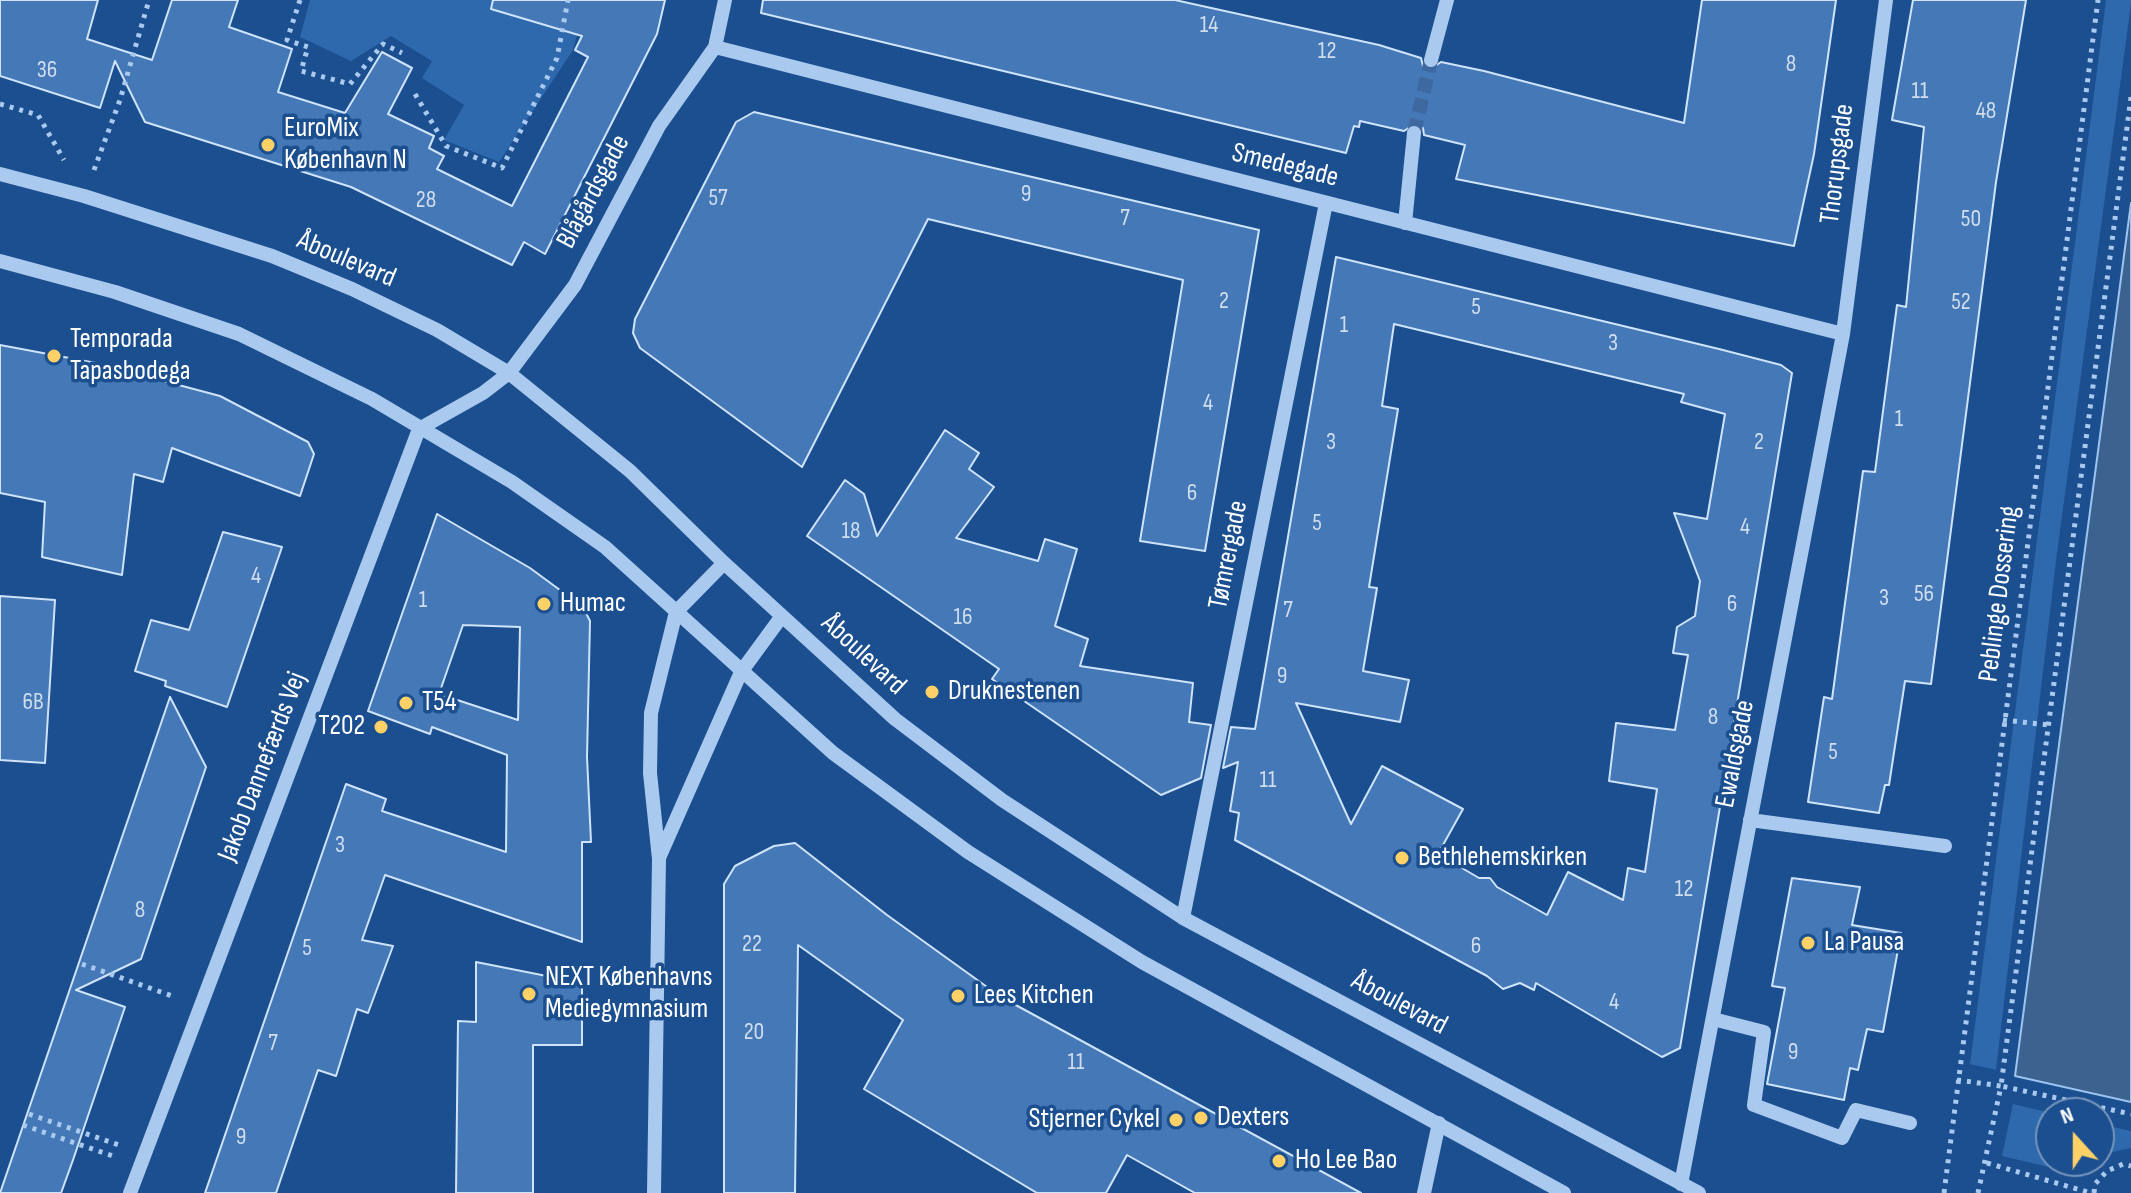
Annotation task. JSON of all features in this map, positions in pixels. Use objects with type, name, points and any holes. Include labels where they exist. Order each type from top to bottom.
[{"type":"street","name":"Blågårdsgade","points":[[419,429],[483,393],[509,373],[575,285],[659,126],[715,47],[725,0]]},
{"type":"street","points":[[1431,60],[1447,0]]},
{"type":"street","name":"Thorupsgade","points":[[1843,334],[1886,0]]},
{"type":"street","name":"Smedegade","points":[[715,47],[1843,334]]},
{"type":"street","points":[[1405,223],[1414,133]]},
{"type":"street","name":"Åboulevard","points":[[0,174],[84,196],[272,256],[352,289],[437,330],[509,373],[630,471],[724,563],[918,737],[1002,800],[1183,918],[1699,1193]]},
{"type":"street","name":"Tømrergade","points":[[1183,918],[1326,203]]},
{"type":"street","points":[[0,261],[115,292],[239,334],[372,399],[564,516],[605,547],[741,672],[879,788],[1046,903],[1142,962],[1564,1193]]},
{"type":"street","name":"Ewaldsgade","points":[[1681,1184],[1843,334]]},
{"type":"street","name":"Jakob Dannefærds Vej","points":[[130,1193],[419,429]]},
{"type":"street","points":[[654,1193],[659,859],[650,773],[651,713],[676,612],[724,563]]},
{"type":"street","points":[[659,859],[741,672],[782,616]]},
{"type":"street","points":[[1750,820],[1945,846]]},
{"type":"street","points":[[1713,1019],[1764,1032],[1754,1105],[1842,1138],[1856,1110],[1910,1123]]},
{"type":"street","points":[[1424,1193],[1439,1123]]},
{"type":"path","points":[[84,196],[120,100],[149,0]]},
{"type":"path","points":[[300,0],[287,40],[308,47],[301,71],[350,84],[383,44],[402,53]]},
{"type":"path","points":[[415,94],[446,146],[502,168],[557,58],[568,0]]},
{"type":"path","name":"Peblinge Dossering","points":[[1944,1193],[2098,0]]},
{"type":"path","points":[[1978,1193],[1987,1163],[2001,1086],[2131,97]]},
{"type":"path","points":[[0,104],[38,115],[84,196]]},
{"type":"path","points":[[2003,720],[2049,725]]},
{"type":"path","points":[[82,964],[200,1007]]},
{"type":"path","points":[[1957,1080],[2001,1086],[2131,1114]]},
{"type":"path","points":[[29,1114],[143,1160]]},
{"type":"path","points":[[23,1125],[143,1160]]},
{"type":"path","points":[[1987,1163],[2092,1193],[2095,1184],[2107,1171],[2123,1164],[2131,1166]]},
{"type":"shaded area","points":[[310,0],[586,0],[573,50],[499,162],[444,140],[464,105],[422,78],[432,61],[391,36],[351,61],[300,37]]},
{"type":"shaded area","points":[[2106,0],[2131,0],[2131,4],[2057,553],[1996,1070],[1970,1064]]},
{"type":"shaded area","points":[[2131,203],[2131,1102],[2015,1076]]},
{"type":"shaded area","points":[[2013,1104],[2035,1109],[2035,1164],[2002,1156]]},
{"type":"shaded area","points":[[2115,1128],[2131,1131],[2131,1148],[2115,1152]]},
{"type":"building","points":[[0,0],[98,0],[87,39],[152,60],[172,0],[238,0],[229,27],[292,49],[278,92],[345,113],[382,52],[412,68],[388,114],[434,136],[429,148],[444,156],[437,169],[512,206],[588,57],[575,50],[582,36],[491,9],[493,0],[665,0],[657,34],[545,254],[524,242],[512,265],[351,187],[145,122],[115,61],[100,108],[0,76]]},
{"type":"building","points":[[763,0],[1175,0],[1379,45],[1421,58],[1423,66],[1429,70],[1441,62],[1684,123],[1702,0],[1836,0],[1814,154],[1794,246],[1456,179],[1465,145],[1424,135],[1423,128],[1416,123],[1404,131],[1360,121],[1359,127],[1354,126],[1346,153],[761,13]]},
{"type":"building","points":[[1913,0],[2026,0],[1996,182],[1931,684],[1905,681],[1889,785],[1885,785],[1879,813],[1808,802],[1824,697],[1832,699],[1863,471],[1875,472],[1897,305],[1906,307],[1924,127],[1892,120]]},
{"type":"building","points":[[754,112],[1259,230],[1205,551],[1140,541],[1183,280],[928,219],[802,467],[640,348],[633,333],[635,319],[736,122]]},
{"type":"building","points":[[1336,257],[1719,349],[1781,365],[1792,373],[1680,1048],[1662,1057],[1536,983],[1534,990],[1520,983],[1503,989],[1487,976],[1235,840],[1239,813],[1230,811],[1238,762],[1223,768],[1231,727],[1255,729]],"holes":[[[1394,324],[1684,394],[1681,402],[1725,414],[1707,519],[1674,513],[1700,581],[1695,616],[1677,627],[1673,653],[1688,655],[1675,730],[1616,723],[1609,781],[1657,789],[1645,872],[1628,868],[1623,900],[1568,872],[1547,915],[1497,887],[1490,878],[1479,878],[1438,854],[1463,809],[1382,766],[1351,824],[1296,703],[1400,722],[1409,680],[1363,671],[1377,588],[1369,587],[1398,409],[1382,406]]]},
{"type":"building","points":[[0,345],[96,363],[220,396],[308,442],[314,454],[300,496],[172,448],[163,482],[134,474],[122,575],[42,557],[45,502],[0,493]]},
{"type":"building","points":[[945,430],[979,453],[969,469],[994,487],[956,538],[1038,561],[1045,539],[1077,549],[1055,626],[1088,639],[1080,666],[1193,683],[1189,722],[1211,725],[1201,778],[1161,795],[992,679],[999,669],[807,536],[845,480],[864,494],[877,536]]},
{"type":"building","points":[[437,514],[530,568],[583,607],[590,621],[587,757],[591,842],[582,842],[582,942],[385,875],[362,940],[393,946],[368,1013],[357,1009],[336,1076],[318,1070],[276,1193],[205,1193],[346,784],[386,799],[382,811],[506,852],[507,755],[432,727],[430,734],[368,711]],"holes":[[[463,625],[520,627],[518,720],[439,694]]]},
{"type":"building","points":[[223,532],[282,547],[227,707],[165,686],[166,681],[135,671],[151,620],[189,630]]},
{"type":"building","points":[[0,596],[55,600],[45,763],[0,760]]},
{"type":"building","points":[[170,697],[206,767],[141,959],[76,990],[125,1007],[73,1160],[61,1193],[0,1193]]},
{"type":"building","points":[[795,843],[887,915],[1001,997],[1361,1193],[1195,1193],[1127,1155],[1106,1193],[1037,1193],[864,1089],[903,1020],[798,945],[795,1193],[724,1193],[724,884],[735,866],[774,846]]},
{"type":"building","points":[[1792,878],[1860,887],[1852,925],[1901,933],[1883,1032],[1867,1029],[1858,1070],[1850,1068],[1844,1100],[1767,1084],[1785,988],[1772,986]]},
{"type":"building","points":[[476,962],[582,983],[582,1045],[533,1045],[533,1193],[456,1193],[458,1021],[476,1022]]},
{"type":"tunnel","points":[[1414,133],[1431,60]]},
{"type":"place","name":"EuroMix København N","points":[[268,145]]},
{"type":"place","name":"Temporada Tapasbodega","points":[[54,356]]},
{"type":"place","name":"Humac","points":[[544,604]]},
{"type":"place","name":"Druknestenen","points":[[932,692]]},
{"type":"place","name":"T54","points":[[406,703]]},
{"type":"place","name":"T202","points":[[381,727]]},
{"type":"place","name":"Bethlehemskirken","points":[[1402,858]]},
{"type":"place","name":"La Pausa","points":[[1808,943]]},
{"type":"place","name":"NEXT Københavns Mediegymnasium","points":[[529,994]]},
{"type":"place","name":"Lees Kitchen","points":[[958,996]]},
{"type":"place","name":"Dexters","points":[[1201,1118]]},
{"type":"place","name":"Stjerner Cykel","points":[[1176,1120]]},
{"type":"place","name":"Ho Lee Bao","points":[[1279,1161]]}]
